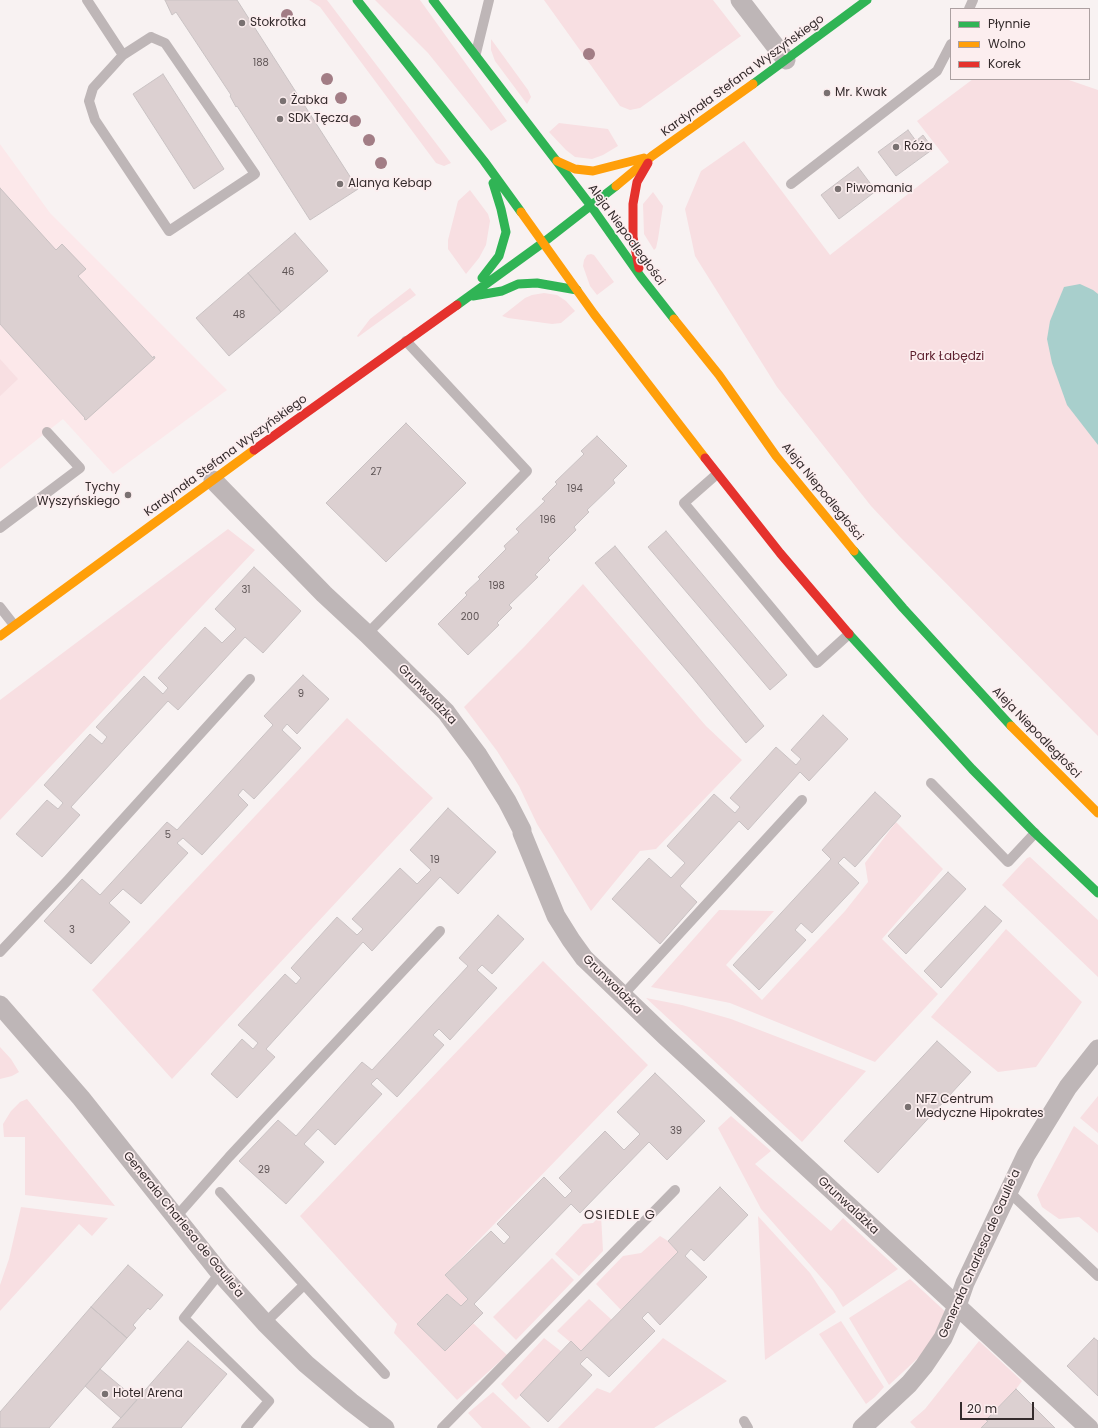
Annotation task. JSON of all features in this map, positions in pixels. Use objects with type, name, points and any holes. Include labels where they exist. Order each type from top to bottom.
[{"type":"street","points":[[358,0],[484,161],[544,242],[594,314],[717,474],[780,552],[849,634],[972,769],[1096,892]]},
{"type":"street","name":"Aleja Niepodległości","points":[[433,0],[591,206],[641,277],[719,375],[776,456],[860,558],[912,618],[1012,727],[1098,813]]},
{"type":"street","points":[[740,0],[786,60]]},
{"type":"street","name":"Kardynała Stefana Wyszyńskiego","points":[[0,636],[156,521],[544,242],[652,156],[867,0]]},
{"type":"street","name":"Kardynała Stefana Wyszyńskiego","points":[[641,277],[633,237],[633,204],[637,182],[652,156]]},
{"type":"street","name":"Aleja Niepodległości","points":[[556,161],[575,169],[593,171],[652,156]]},
{"type":"street","name":"Kardynała Stefana Wyszyńskiego","points":[[468,297],[499,256],[506,232],[501,209],[484,161]]},
{"type":"street","points":[[468,297],[502,291],[518,284],[537,283],[578,290]]},
{"type":"street","name":"Grunwaldzka","points":[[213,480],[324,594],[446,712],[478,754],[507,801],[522,830],[548,897],[565,932],[584,958],[664,1036],[1089,1428]]},
{"type":"street","points":[[1096,892],[1098,878]]},
{"type":"street","name":"Generała Charlesa de Gaulle'a","points":[[0,1005],[81,1098],[220,1273],[265,1323],[306,1364],[385,1428]]},
{"type":"street","name":"Generała Charlesa de Gaulle'a","points":[[862,1428],[910,1384],[943,1338],[957,1306],[964,1283],[1026,1155],[1068,1087],[1098,1049]]},
{"type":"lane","points":[[87,0],[123,54]]},
{"type":"lane","points":[[475,55],[489,0]]},
{"type":"lane","points":[[151,37],[165,43],[255,174],[169,231],[95,120],[89,102],[93,88],[123,54],[151,37]]},
{"type":"lane","points":[[790,184],[938,71],[950,46]]},
{"type":"lane","points":[[367,634],[526,471],[406,341]]},
{"type":"lane","points":[[0,528],[80,468],[47,432]]},
{"type":"lane","points":[[717,474],[684,503],[817,663],[849,634]]},
{"type":"lane","points":[[0,607],[14,625]]},
{"type":"lane","points":[[0,952],[68,880],[250,679]]},
{"type":"lane","points":[[931,783],[1008,862],[1035,833]]},
{"type":"lane","points":[[622,996],[802,800]]},
{"type":"lane","points":[[176,1217],[229,1157],[440,931]]},
{"type":"lane","points":[[442,1428],[675,1190]]},
{"type":"lane","points":[[1008,1191],[1098,1276]]},
{"type":"lane","points":[[220,1192],[385,1374]]},
{"type":"lane","points":[[220,1273],[184,1318],[269,1401],[246,1428]]},
{"type":"lane","points":[[265,1323],[304,1285]]},
{"type":"shaded area","points":[[0,144],[50,213],[227,390],[113,474],[63,419],[0,469]]},
{"type":"green space","points":[[309,0],[327,0],[451,163],[444,166],[436,163],[320,7]]},
{"type":"green space","points":[[375,0],[420,0],[507,121],[491,131],[428,53]]},
{"type":"green space","points":[[544,0],[713,0],[741,36],[640,108],[630,110],[620,106]]},
{"type":"green space","points":[[491,39],[528,90],[531,97],[527,104],[495,61],[491,50]]},
{"type":"green space","name":"Park Łabędzi","points":[[972,80],[1069,80],[1098,90],[1098,736],[871,506],[777,387],[695,256],[685,209],[701,171],[744,141],[830,255],[949,162],[917,121]]},
{"type":"green space","points":[[559,123],[608,129],[618,146],[603,155],[592,159],[575,157],[549,132]]},
{"type":"green space","points":[[470,190],[488,214],[490,221],[486,245],[479,258],[466,274],[448,249],[448,240],[458,201]]},
{"type":"green space","points":[[653,192],[663,206],[658,239],[654,250],[644,234],[643,204]]},
{"type":"green space","points":[[587,255],[594,255],[614,282],[597,295],[590,286],[583,266]]},
{"type":"green space","points":[[410,288],[416,295],[358,337],[357,336],[370,319]]},
{"type":"green space","points":[[544,293],[557,295],[566,301],[575,311],[561,323],[552,324],[502,316],[525,298]]},
{"type":"green space","points":[[0,359],[18,379],[0,396]]},
{"type":"green space","points":[[228,529],[255,550],[0,820],[0,700]]},
{"type":"green space","points":[[583,584],[706,726],[742,760],[656,849],[640,851],[591,911],[537,824],[519,786],[497,751],[464,707],[525,646]]},
{"type":"green space","points":[[347,718],[433,798],[172,1079],[92,990]]},
{"type":"green space","points":[[896,822],[943,869],[882,939],[938,994],[875,1062],[730,1003],[651,987],[719,910],[774,911],[726,965],[762,1000],[845,911],[868,882],[865,863]]},
{"type":"green space","points":[[1030,857],[1098,920],[1098,977],[1002,885],[1027,858]]},
{"type":"green space","points":[[1006,929],[1082,1002],[1036,1067],[998,1072],[931,1017]]},
{"type":"green space","points":[[543,961],[648,1065],[445,1275],[468,1299],[461,1306],[447,1294],[418,1325],[445,1351],[473,1323],[507,1355],[457,1400],[394,1333],[397,1324],[300,1216]]},
{"type":"green space","points":[[646,998],[682,1005],[731,1019],[866,1071],[802,1142]]},
{"type":"green space","points":[[0,1047],[11,1059],[19,1072],[12,1076],[0,1079]]},
{"type":"green space","points":[[1098,1096],[1098,1133],[1080,1118]]},
{"type":"green space","points":[[27,1099],[115,1206],[25,1195],[25,1137],[4,1137],[3,1124],[11,1111],[20,1102]]},
{"type":"green space","points":[[731,1116],[771,1151],[755,1164],[831,1231],[843,1218],[898,1269],[843,1307],[833,1291],[761,1209],[718,1128]]},
{"type":"green space","points":[[1074,1126],[1098,1145],[1098,1233],[1079,1217],[1059,1219],[1042,1207],[1037,1195]]},
{"type":"green space","points":[[21,1207],[108,1218],[92,1236],[79,1224],[0,1311],[0,1285],[9,1259]]},
{"type":"green space","points":[[601,1215],[603,1251],[579,1276],[555,1254],[583,1224],[593,1223]]},
{"type":"green space","points":[[758,1216],[810,1273],[836,1312],[765,1360]]},
{"type":"green space","points":[[660,1236],[668,1241],[678,1252],[621,1310],[596,1284],[623,1256],[641,1253]]},
{"type":"green space","points":[[552,1258],[574,1280],[516,1340],[493,1317]]},
{"type":"green space","points":[[910,1279],[949,1315],[931,1346],[889,1385],[849,1318]]},
{"type":"green space","points":[[589,1299],[612,1320],[581,1351],[557,1331]]},
{"type":"green space","points":[[841,1321],[884,1387],[866,1404],[819,1334]]},
{"type":"green space","points":[[544,1338],[562,1352],[516,1400],[501,1384]]},
{"type":"green space","points":[[663,1338],[727,1381],[654,1428],[558,1428],[597,1388],[610,1393]]},
{"type":"green space","points":[[979,1341],[1022,1381],[981,1428],[916,1428],[910,1422],[925,1409]]},
{"type":"green space","points":[[493,1392],[531,1428],[482,1428],[468,1413]]},
{"type":"water","points":[[1080,284],[1098,294],[1098,445],[1067,405],[1052,363],[1047,339],[1050,321],[1064,287]]},
{"type":"building","name":"SDK Tęcza","points":[[165,0],[237,0],[358,189],[310,220],[237,106],[236,107],[230,96],[231,95],[176,12],[172,15]]},
{"type":"building","points":[[163,74],[224,169],[194,189],[133,94]]},
{"type":"building","points":[[908,130],[916,141],[923,135],[933,149],[896,176],[878,152]]},
{"type":"building","points":[[858,167],[876,191],[839,219],[821,195]]},
{"type":"building","points":[[0,188],[56,250],[62,244],[86,269],[78,276],[153,358],[154,356],[155,358],[86,420],[0,324]]},
{"type":"building","points":[[295,233],[328,271],[281,312],[248,273]]},
{"type":"building","points":[[248,273],[281,312],[229,356],[196,318]]},
{"type":"building","points":[[406,423],[466,483],[386,562],[326,503]]},
{"type":"building","points":[[597,436],[627,466],[613,480],[615,483],[587,510],[589,512],[574,527],[576,530],[548,558],[550,560],[535,575],[538,577],[509,605],[512,608],[497,623],[499,625],[468,655],[438,624],[467,595],[465,593],[480,579],[478,577],[506,549],[504,546],[519,532],[516,529],[545,501],[542,499],[557,484],[555,482],[584,454],[581,451]]},
{"type":"building","points":[[666,531],[787,675],[770,690],[648,547]]},
{"type":"building","points":[[615,546],[764,726],[746,743],[595,563]]},
{"type":"building","points":[[254,567],[301,611],[263,653],[245,637],[178,710],[168,701],[71,807],[80,815],[42,857],[16,834],[47,800],[58,809],[63,803],[44,785],[90,734],[102,744],[107,737],[96,727],[144,676],[163,694],[168,688],[158,678],[205,627],[222,643],[236,629],[215,609]]},
{"type":"building","points":[[303,675],[329,699],[297,734],[287,724],[282,730],[301,748],[254,799],[243,789],[238,795],[248,805],[202,855],[183,838],[177,843],[188,853],[141,904],[123,889],[109,903],[130,922],[91,964],[44,921],[82,879],[100,895],[167,822],[177,830],[273,725],[264,716]]},
{"type":"building","points":[[823,715],[848,739],[809,781],[800,772],[748,830],[739,821],[680,886],[697,902],[660,944],[612,899],[649,858],[671,878],[685,863],[667,846],[714,794],[735,813],[740,807],[730,798],[776,747],[796,765],[801,759],[791,750]]},
{"type":"building","points":[[875,792],[901,816],[855,867],[844,857],[838,863],[859,883],[812,933],[801,923],[795,930],[806,940],[759,990],[733,965],[831,859],[822,850]]},
{"type":"building","points":[[448,808],[496,852],[458,894],[440,877],[372,951],[363,942],[266,1049],[275,1057],[237,1098],[211,1074],[242,1039],[253,1049],[258,1043],[238,1025],[285,974],[296,984],[301,978],[291,968],[337,917],[357,935],[363,929],[352,919],[400,868],[417,884],[431,870],[410,850]]},
{"type":"building","points":[[948,872],[966,889],[906,954],[888,936]]},
{"type":"building","points":[[985,906],[1002,921],[941,988],[924,971]]},
{"type":"building","points":[[498,915],[524,939],[492,974],[482,965],[477,970],[497,988],[450,1040],[439,1029],[433,1035],[444,1045],[397,1097],[377,1078],[371,1084],[382,1094],[335,1145],[318,1129],[304,1144],[324,1162],[286,1204],[239,1161],[278,1120],[296,1136],[362,1062],[372,1070],[468,966],[459,958]]},
{"type":"building","name":"NFZ Centrum Medyczne Hipokrates","points":[[937,1041],[971,1072],[878,1173],[844,1141]]},
{"type":"building","points":[[655,1073],[705,1121],[667,1160],[649,1142],[580,1213],[571,1204],[474,1304],[483,1313],[445,1351],[417,1324],[447,1294],[461,1306],[468,1299],[445,1275],[491,1231],[504,1244],[510,1237],[497,1224],[544,1177],[565,1198],[572,1191],[559,1178],[605,1131],[624,1150],[640,1134],[617,1112]]},
{"type":"building","points":[[720,1187],[748,1215],[704,1261],[691,1249],[685,1256],[707,1277],[660,1325],[648,1312],[642,1318],[655,1331],[609,1377],[587,1357],[580,1364],[592,1375],[548,1422],[520,1395],[571,1341],[581,1351],[678,1252],[668,1241]]},
{"type":"building","points":[[128,1265],[163,1295],[150,1310],[148,1308],[133,1325],[136,1328],[127,1338],[91,1307]]},
{"type":"building","points":[[91,1307],[127,1338],[49,1428],[0,1428],[0,1412]]},
{"type":"building","points":[[1094,1338],[1098,1341],[1098,1396],[1067,1366]]},
{"type":"building","points":[[188,1341],[227,1374],[181,1428],[112,1428]]},
{"type":"building","points":[[100,1369],[137,1400],[121,1418],[85,1386]]},
{"type":"building","points":[[1016,1389],[1055,1428],[981,1428],[988,1421],[986,1420]]},
{"type":"traffic: fast","points":[[357,0],[484,161],[521,212]]},
{"type":"traffic: fast","points":[[433,0],[591,206],[641,277],[674,319]]},
{"type":"traffic: fast","points":[[753,84],[867,0]]},
{"type":"traffic: fast","points":[[482,278],[499,256],[506,232],[493,183]]},
{"type":"traffic: fast","points":[[457,305],[544,242],[616,186]]},
{"type":"traffic: fast","points":[[473,296],[502,291],[518,284],[537,283],[577,290]]},
{"type":"traffic: fast","points":[[854,551],[903,608],[1011,726]]},
{"type":"traffic: fast","points":[[849,634],[972,769],[1035,833],[1098,893]]},
{"type":"traffic: slow","points":[[616,186],[652,156],[753,84]]},
{"type":"traffic: slow","points":[[557,161],[575,169],[593,171],[644,158]]},
{"type":"traffic: slow","points":[[521,212],[594,314],[705,458]]},
{"type":"traffic: slow","points":[[674,319],[719,375],[776,456],[854,551]]},
{"type":"traffic: slow","points":[[0,636],[254,450]]},
{"type":"traffic: slow","points":[[1011,726],[1098,813]]},
{"type":"traffic: jam","points":[[639,268],[633,237],[633,204],[637,182],[648,163]]},
{"type":"traffic: jam","points":[[254,450],[457,305]]},
{"type":"traffic: jam","points":[[705,458],[780,553],[849,634]]},
{"type":"place","name":"Stokrotka","points":[[242,23]]},
{"type":"place","name":"Mr. Kwak","points":[[827,93]]},
{"type":"place","name":"Żabka","points":[[283,101]]},
{"type":"place","name":"SDK Tęcza","points":[[280,119]]},
{"type":"place","name":"Róża","points":[[896,147]]},
{"type":"place","name":"Alanya Kebap","points":[[340,184]]},
{"type":"place","name":"Piwomania","points":[[838,189]]},
{"type":"place","name":"Tychy Wyszyńskiego","points":[[128,495]]},
{"type":"place","name":"NFZ Centrum Medyczne Hipokrates","points":[[908,1107]]},
{"type":"place","name":"Hotel Arena","points":[[105,1394]]},
{"type":"district","name":"OSIEDLE G","points":[[620,1216]]}]
